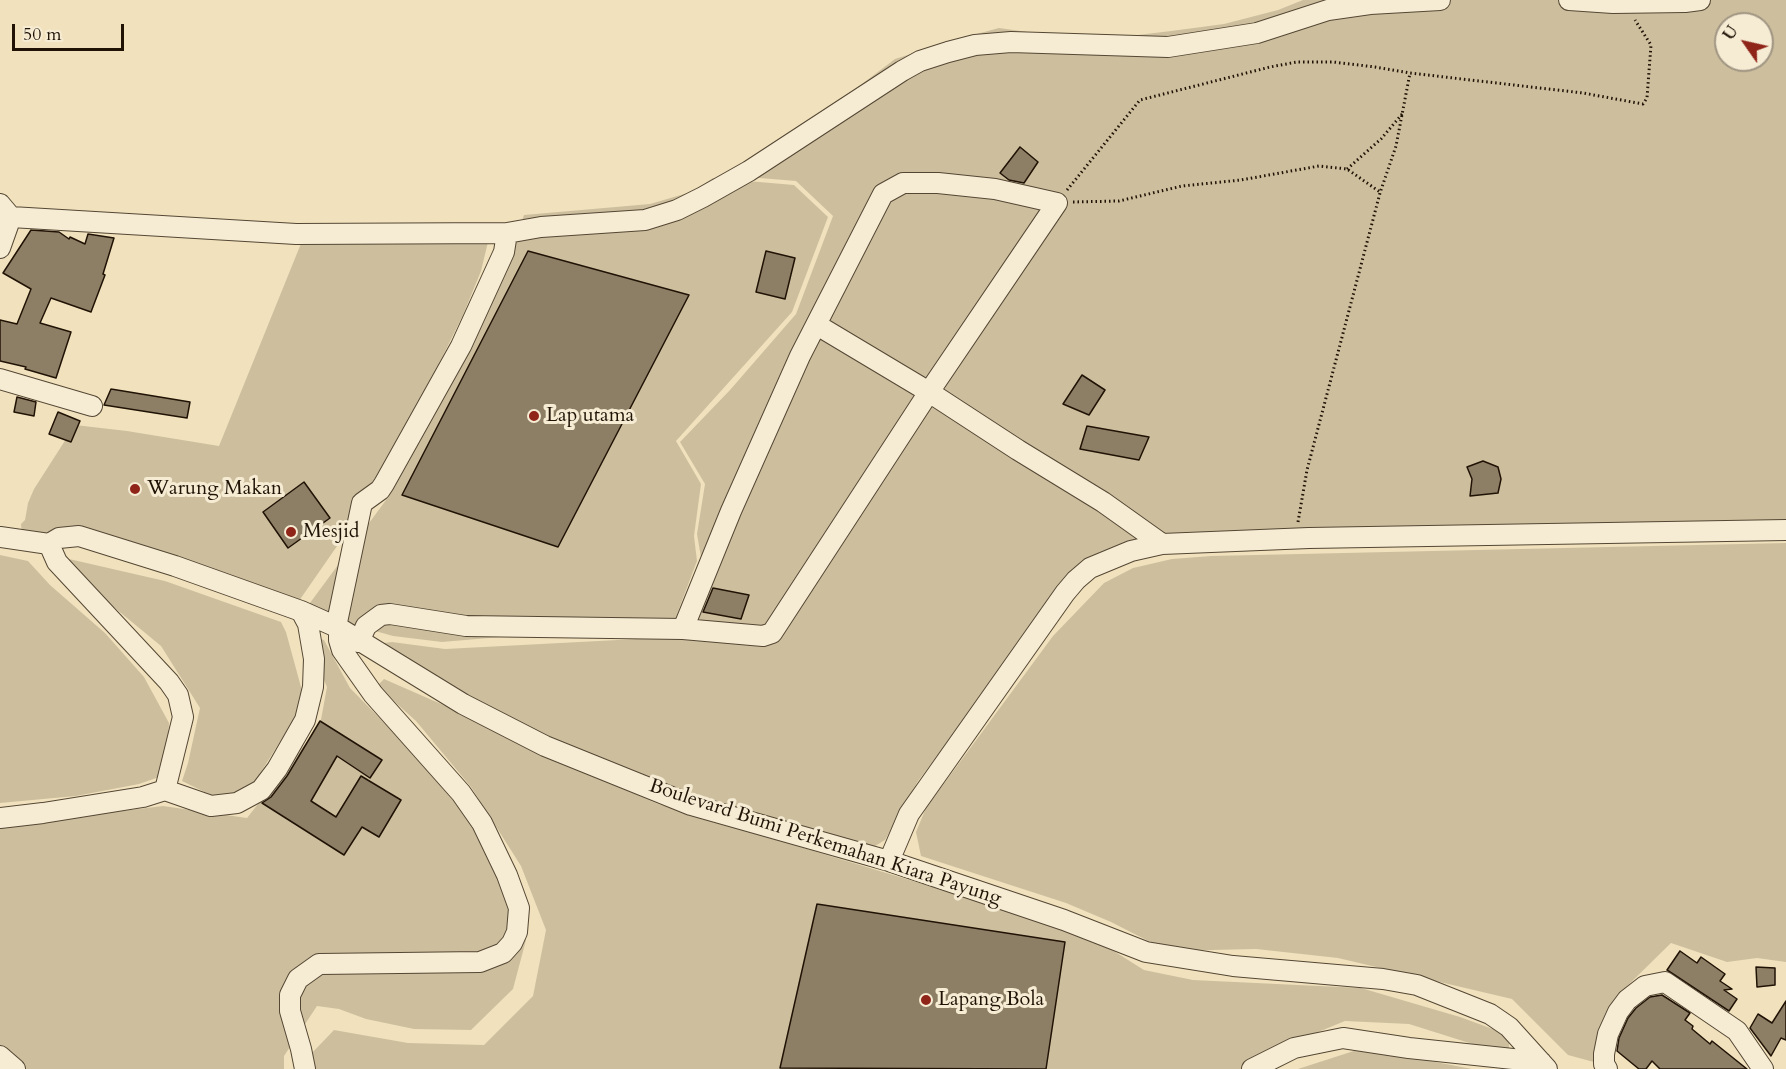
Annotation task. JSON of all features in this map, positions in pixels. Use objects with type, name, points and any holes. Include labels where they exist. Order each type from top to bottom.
[{"type":"street","points":[[0,248],[5,211],[296,234],[507,232],[540,227],[645,220],[677,210],[749,171],[920,61],[975,45],[1011,42],[1168,47],[1257,33],[1328,10],[1370,4],[1440,0]]},
{"type":"street","points":[[1569,0],[1618,3],[1685,3],[1700,0]]},
{"type":"street","points":[[359,642],[366,626],[381,615],[390,614],[466,626],[683,629],[763,636],[772,633],[929,392],[1057,203],[995,189],[938,183],[903,183],[883,194],[800,356],[683,629]]},
{"type":"street","points":[[305,1069],[290,1011],[290,996],[298,979],[319,964],[480,962],[503,953],[512,944],[517,932],[519,908],[507,875],[482,823],[461,793],[373,694],[342,650],[338,628],[362,503],[380,490],[384,484],[461,346],[504,252],[507,232]]},
{"type":"street","points":[[817,325],[929,392],[1115,510],[1162,544]]},
{"type":"street","points":[[0,379],[92,406]]},
{"type":"street","points":[[889,861],[909,814],[1034,635],[1076,580],[1090,568],[1131,550],[1162,544],[1296,539],[1786,530]]},
{"type":"street","name":"Boulevard Bumi Perkemahan Kiara Payung","points":[[49,544],[59,538],[79,536],[301,611],[338,628],[463,704],[555,750],[691,805],[889,861],[1064,920],[1146,951],[1233,966],[1383,978],[1417,985],[1490,1014],[1509,1027],[1544,1065]]},
{"type":"street","points":[[0,537],[49,544],[57,562],[169,682],[178,695],[183,717],[165,789]]},
{"type":"street","points":[[0,818],[143,797],[165,789],[211,806],[237,802],[261,790],[277,769],[305,720],[313,687],[314,659],[308,624],[301,611]]},
{"type":"street","points":[[1607,1069],[1604,1064],[1604,1054],[1608,1034],[1618,1012],[1627,1000],[1645,986],[1665,982],[1737,1031],[1763,1069]]},
{"type":"street","points":[[1252,1069],[1294,1048],[1343,1038],[1544,1065]]},
{"type":"street","points":[[0,1056],[15,1069]]},
{"type":"path","points":[[1057,203],[1140,100],[1297,62],[1333,62],[1410,74],[1583,93],[1643,104],[1647,98],[1651,45],[1639,24],[1618,3]]},
{"type":"path","points":[[1296,539],[1307,470],[1380,193],[1396,146],[1410,74]]},
{"type":"path","points":[[1347,169],[1381,139],[1404,113]]},
{"type":"path","points":[[1057,203],[1119,201],[1182,186],[1241,180],[1319,166],[1347,169],[1380,193]]},
{"type":"shaded area","points":[[1303,0],[1786,0],[1786,523],[1174,535],[1085,575],[980,699],[918,781],[885,840],[870,849],[719,805],[535,733],[376,644],[392,642],[445,649],[675,637],[702,563],[697,534],[705,484],[680,442],[730,390],[796,314],[833,216],[796,181],[723,175],[770,149],[817,118],[895,59],[958,39],[999,28],[1042,34],[1113,38],[1224,24],[1278,10]]},
{"type":"shaded area","points":[[713,178],[794,185],[828,217],[792,312],[676,441],[701,484],[694,536],[697,561],[674,622],[442,642],[393,636],[304,611],[389,496],[505,269],[524,215],[650,204],[691,192]]},
{"type":"shaded area","points":[[489,238],[481,271],[463,315],[378,487],[292,611],[176,564],[22,535],[21,524],[25,520],[28,503],[34,489],[75,425],[219,446],[302,241]]},
{"type":"shaded area","points":[[1786,543],[1786,962],[1757,958],[1727,962],[1671,943],[1615,998],[1608,1017],[1601,1064],[1568,1055],[1512,999],[1338,958],[1256,949],[1168,951],[1111,922],[1066,903],[921,856],[916,832],[926,808],[1053,636],[1104,583],[1133,568],[1172,559],[1211,556]]},
{"type":"shaded area","points":[[0,555],[28,561],[50,585],[105,633],[144,677],[169,723],[168,740],[159,777],[139,784],[76,796],[0,803]]},
{"type":"shaded area","points":[[69,559],[165,581],[281,622],[286,632],[304,698],[298,713],[254,783],[236,800],[221,800],[182,781],[200,708],[161,646],[87,585]]},
{"type":"shaded area","points":[[305,635],[324,640],[350,688],[411,750],[474,826],[503,882],[526,940],[513,989],[471,1030],[414,1029],[366,1019],[339,1009],[317,1006],[284,1056],[284,1069],[26,1069],[0,1050],[0,826],[163,806],[247,818],[320,725],[327,687]]},
{"type":"shaded area","points":[[384,679],[448,707],[543,754],[658,804],[1085,933],[1144,970],[1193,980],[1361,988],[1460,1017],[1509,1035],[1509,1049],[1482,1047],[1409,1024],[1345,1021],[1289,1044],[1244,1069],[308,1069],[309,1056],[334,1030],[408,1043],[484,1045],[533,996],[546,930],[521,866],[471,787],[416,721],[377,686]]},
{"type":"shaded area","points":[[1363,1048],[1472,1069],[1298,1069]]},
{"type":"building","points":[[1020,147],[1038,162],[1024,183],[1009,180],[1000,173]]},
{"type":"building","points":[[31,230],[59,232],[69,239],[70,237],[85,244],[88,234],[114,238],[103,274],[105,275],[91,312],[51,298],[40,323],[71,332],[56,378],[25,369],[26,367],[0,361],[0,320],[17,324],[31,289],[3,273]]},
{"type":"building","name":"Lap utama","points":[[528,251],[689,295],[558,547],[402,495]]},
{"type":"building","points":[[766,251],[795,258],[785,299],[756,292]]},
{"type":"building","points":[[1082,375],[1105,390],[1089,415],[1063,404]]},
{"type":"building","points":[[111,389],[190,402],[187,418],[104,405]]},
{"type":"building","points":[[17,397],[36,402],[34,416],[14,412]]},
{"type":"building","points":[[58,412],[80,421],[71,442],[49,434]]},
{"type":"building","points":[[1087,426],[1149,437],[1139,460],[1080,449]]},
{"type":"building","points":[[1483,461],[1498,467],[1501,479],[1498,493],[1470,496],[1472,479],[1467,467]]},
{"type":"building","points":[[304,482],[330,518],[288,548],[263,512]]},
{"type":"building","points":[[713,588],[749,595],[741,619],[703,612]]},
{"type":"building","points":[[320,721],[382,760],[370,778],[337,756],[311,801],[336,817],[361,776],[401,800],[379,837],[362,827],[344,855],[262,803],[271,797],[287,776]]},
{"type":"building","name":"Lapang Bola","points":[[817,904],[1065,942],[1046,1069],[780,1068]]},
{"type":"building","points":[[1680,951],[1697,963],[1701,957],[1725,974],[1720,981],[1732,989],[1724,990],[1737,999],[1729,1011],[1667,970]]},
{"type":"building","points":[[1756,967],[1775,968],[1775,985],[1757,987]]},
{"type":"building","points":[[1662,995],[1690,1013],[1685,1020],[1693,1026],[1692,1029],[1710,1044],[1712,1041],[1747,1069],[1660,1069],[1652,1061],[1646,1069],[1639,1069],[1617,1051],[1619,1038],[1628,1018],[1636,1008],[1650,997]]},
{"type":"building","points":[[1786,1001],[1786,1040],[1781,1038],[1771,1056],[1750,1028],[1758,1014],[1772,1023]]},
{"type":"place","name":"Lap utama","points":[[534,416]]},
{"type":"place","name":"Warung Makan","points":[[135,489]]},
{"type":"place","name":"Mesjid","points":[[291,532]]},
{"type":"place","name":"Lapang Bola","points":[[926,1000]]}]
